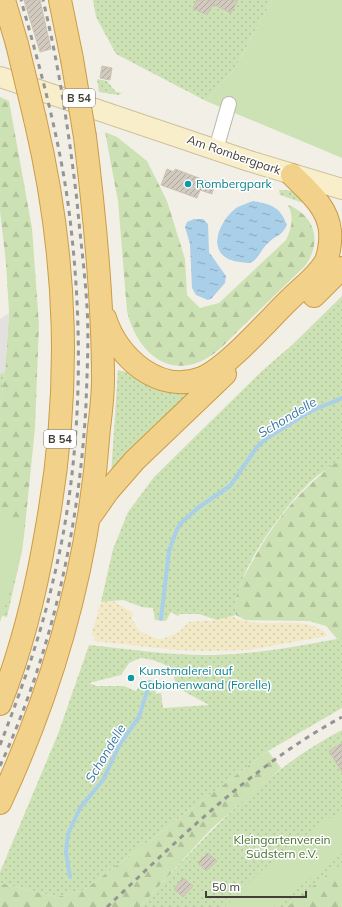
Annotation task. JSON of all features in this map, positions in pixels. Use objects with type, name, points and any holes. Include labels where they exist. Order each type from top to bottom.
[{"type":"highway","name":"B 54","points":[[0,704],[16,658],[39,573],[55,484],[61,423],[64,336],[61,268],[52,199],[17,44],[4,0]]},
{"type":"highway","name":"B 54","points":[[0,803],[25,747],[51,675],[75,591],[89,518],[98,452],[103,381],[98,242],[85,137],[72,59],[60,0]]},
{"type":"highway","points":[[292,175],[318,202],[328,220],[331,233],[334,265]]},
{"type":"highway","points":[[89,518],[118,478],[169,426],[217,380],[282,328],[334,265],[342,234]]},
{"type":"highway","points":[[101,304],[107,324],[117,345],[139,368],[150,374],[165,379],[178,382],[191,381],[211,374],[334,265]]},
{"type":"main road","name":"Am Rombergpark","points":[[0,76],[292,175],[342,189]]},
{"type":"street","points":[[216,149],[228,104]]},
{"type":"green space","points":[[93,0],[272,0],[234,70],[206,101],[116,54],[96,17]]},
{"type":"green space","points":[[272,0],[342,0],[342,158],[206,101],[234,70]]},
{"type":"green space","points":[[97,79],[107,81],[116,92],[122,93],[118,95],[99,92]]},
{"type":"green space","points":[[0,97],[9,101],[32,228],[39,325],[35,428],[24,536],[0,550],[0,405],[5,372],[9,312],[6,263],[0,211]]},
{"type":"green space","points":[[105,132],[117,137],[147,161],[167,201],[185,259],[187,295],[200,308],[219,303],[286,240],[292,222],[288,205],[305,216],[310,223],[314,239],[313,248],[305,266],[218,350],[209,357],[194,364],[180,366],[167,364],[156,358],[146,349],[131,325],[127,311],[118,201]]},
{"type":"green space","points":[[279,190],[295,192],[301,196],[306,204],[280,195]]},
{"type":"green space","points":[[342,296],[342,459],[317,476],[305,487],[291,502],[263,540],[242,581],[237,599],[236,615],[217,620],[199,614],[180,614],[178,616],[171,612],[166,621],[155,620],[153,608],[142,607],[123,600],[101,602],[113,549],[128,512],[154,477],[263,370],[292,345]]},
{"type":"green space","points":[[118,370],[195,389],[111,475]]},
{"type":"green space","points":[[5,372],[0,405],[0,374]]},
{"type":"green space","points":[[342,458],[342,638],[337,639],[326,626],[309,621],[245,620],[236,615],[235,608],[237,595],[242,582],[260,548],[270,533],[290,505],[327,469]]},
{"type":"green space","points":[[0,507],[24,536],[22,551],[0,622]]},
{"type":"green space","points":[[18,548],[22,551],[7,617],[2,616],[0,621]]},
{"type":"green space","points":[[342,638],[342,708],[268,751],[84,890],[57,897],[0,883],[0,872],[58,734],[89,645],[167,653],[214,655],[295,647]],"holes":[[[140,658],[162,663],[173,673],[176,687],[209,705],[163,708],[161,693],[156,694],[154,681],[144,680],[136,691],[124,686],[96,686],[89,683],[121,675],[129,663]]]},
{"type":"green space","name":"Kleingartenverein Südstern e.V.","points":[[342,730],[342,907],[140,907],[209,833],[259,787],[285,766]]},
{"type":"green space","points":[[268,751],[281,768],[211,829],[140,907],[0,907],[0,883],[57,897],[84,890]]},
{"type":"green space","points":[[342,810],[342,853],[274,907],[225,907],[238,893],[280,855]]},
{"type":"green space","points":[[342,863],[342,907],[287,907]]},
{"type":"sand","points":[[113,601],[133,613],[132,619],[139,631],[157,639],[163,639],[179,632],[189,622],[217,620],[232,616],[243,621],[255,623],[303,624],[325,632],[327,636],[248,650],[206,651],[176,650],[94,641],[95,636],[91,636],[101,602]]},
{"type":"shaded area","points":[[9,313],[5,372],[0,374],[0,319]]},
{"type":"water","points":[[253,201],[265,203],[274,207],[281,214],[287,225],[281,233],[266,245],[257,258],[252,262],[246,263],[229,259],[222,254],[218,247],[217,240],[219,231],[223,223],[236,208]]},
{"type":"water","points":[[194,219],[203,219],[208,224],[209,252],[226,276],[225,283],[211,299],[208,300],[196,295],[192,288],[190,244],[185,227],[187,222]]},
{"type":"building","points":[[24,0],[40,0],[51,49],[40,52]]},
{"type":"building","points":[[197,0],[238,0],[231,13],[213,4],[207,15],[193,8]]},
{"type":"building","points":[[102,66],[112,68],[110,80],[100,78]]},
{"type":"building","name":"Rombergpark","points":[[167,169],[174,172],[175,169],[212,183],[214,187],[212,194],[200,190],[197,198],[161,185]]},
{"type":"building","points":[[342,743],[342,772],[329,751]]},
{"type":"building","points":[[208,853],[217,861],[206,871],[198,863]]},
{"type":"building","points":[[183,878],[193,886],[183,897],[174,889]]},
{"type":"waterway","name":"Schondelle","points":[[161,619],[169,551],[177,529],[182,522],[199,507],[230,486],[257,447],[267,438],[309,412],[342,398]]},
{"type":"waterway","name":"Schondelle","points":[[70,877],[66,852],[68,834],[80,808],[103,780],[120,744],[139,717],[150,682]]},
{"type":"railway","points":[[0,745],[30,664],[53,581],[69,494],[77,405],[78,316],[71,228],[63,170],[37,56],[21,0]]},
{"type":"railway","points":[[0,766],[34,679],[60,590],[77,498],[86,405],[88,319],[77,201],[63,100],[43,0]]},
{"type":"railway","points":[[107,907],[218,804],[278,757],[309,736],[342,717]]},
{"type":"place","name":"Rombergpark","points":[[188,184]]},
{"type":"place","name":"Kunstmalerei auf Gabionenwand (Forelle)","points":[[131,678]]}]
